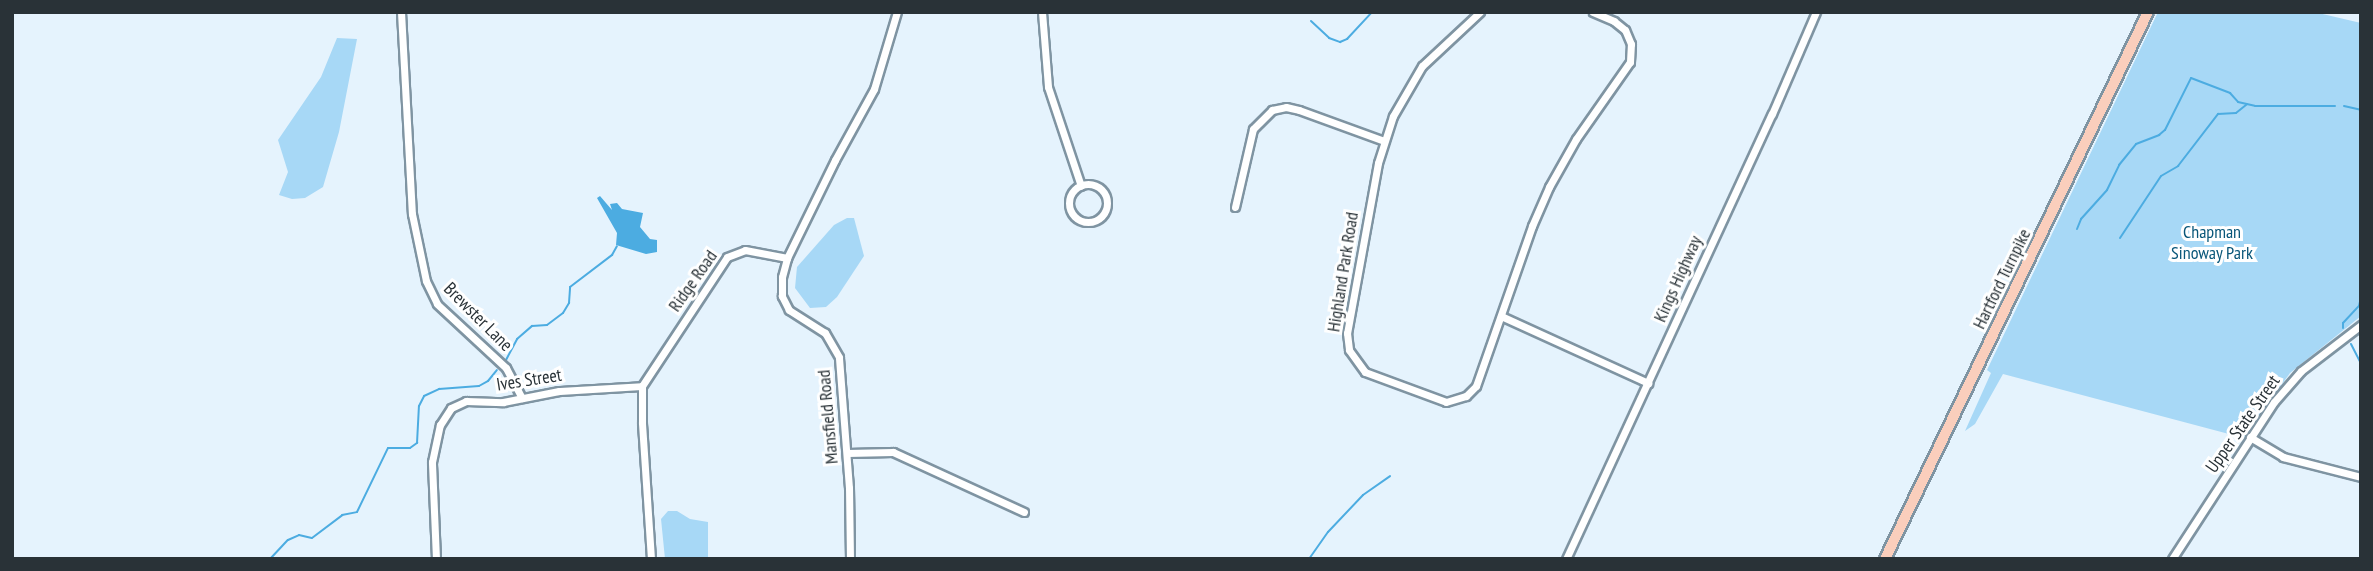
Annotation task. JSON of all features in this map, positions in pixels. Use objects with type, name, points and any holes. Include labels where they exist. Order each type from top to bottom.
[{"type":"main road","name":"Hartford Turnpike","points":[[1885,559],[2148,12]]},
{"type":"street","name":"Brewster Lane","points":[[401,12],[414,229],[429,290],[438,304],[498,359],[522,398]]},
{"type":"street","points":[[788,258],[835,160],[874,89],[897,12]]},
{"type":"street","points":[[1042,12],[1048,87],[1082,186]]},
{"type":"street","name":"Highland Park Road","points":[[1480,12],[1432,55],[1414,76],[1384,141],[1348,333],[1349,350],[1357,364],[1374,377],[1435,400],[1460,399],[1470,393],[1480,379],[1532,226],[1549,187],[1576,139],[1630,62],[1631,44],[1625,30],[1614,21],[1593,12]]},
{"type":"street","name":"Kings Highway","points":[[1566,559],[1816,12]]},
{"type":"street","points":[[1235,207],[1253,129],[1272,110],[1293,108],[1384,141]]},
{"type":"street","points":[[1082,186],[1098,188],[1106,198],[1103,215],[1092,222],[1077,219],[1070,211],[1069,198],[1082,186]]},
{"type":"street","name":"Ridge Road","points":[[642,386],[727,257],[745,250],[788,258]]},
{"type":"street","name":"Mansfield Road","points":[[788,258],[782,277],[784,301],[796,315],[825,333],[836,347],[841,369],[850,559]]},
{"type":"street","points":[[1502,316],[1648,383]]},
{"type":"street","name":"Upper State Street","points":[[2172,559],[2250,437],[2301,371],[2361,325]]},
{"type":"street","points":[[642,386],[651,559]]},
{"type":"street","name":"Ives Street","points":[[436,559],[432,475],[436,442],[445,416],[454,405],[466,401],[503,402],[567,390],[642,386]]},
{"type":"street","points":[[2250,437],[2283,457],[2361,477]]},
{"type":"street","points":[[847,453],[893,452],[1024,512]]},
{"type":"green space","name":"Chapman Sinoway Park","points":[[2158,12],[2314,12],[2361,23],[2361,316],[2290,373],[2244,438],[2003,374],[1975,424],[1965,431],[1991,373],[1987,370]]},
{"type":"green space","points":[[337,38],[357,39],[339,132],[323,187],[305,198],[292,199],[279,195],[288,172],[278,140],[321,77]]},
{"type":"green space","points":[[847,218],[854,218],[864,256],[837,297],[826,307],[810,308],[795,288],[797,267],[834,225]]},
{"type":"green space","points":[[668,511],[677,511],[690,519],[708,522],[708,559],[665,559],[661,519]]},
{"type":"water","points":[[600,196],[612,210],[610,204],[617,203],[622,209],[643,213],[640,227],[650,239],[657,240],[657,252],[646,254],[616,245],[617,233],[597,198]]},
{"type":"waterway","points":[[1311,21],[1329,38],[1340,42],[1347,39],[1372,12]]},
{"type":"waterway","points":[[2077,229],[2081,219],[2107,190],[2119,165],[2136,144],[2165,130],[2191,78],[2230,93],[2238,102],[2255,106],[2335,106]]},
{"type":"waterway","points":[[2120,238],[2161,176],[2178,166],[2218,114],[2236,113],[2247,104]]},
{"type":"waterway","points":[[2344,106],[2361,110]]},
{"type":"waterway","points":[[506,360],[517,339],[532,326],[547,325],[563,313],[569,303],[570,287],[612,255],[617,246]]},
{"type":"waterway","points":[[2343,328],[2343,323],[2359,306],[2361,297]]},
{"type":"waterway","points":[[2351,344],[2361,364]]},
{"type":"waterway","points":[[270,559],[288,540],[299,535],[312,538],[342,515],[357,512],[388,448],[410,448],[417,443],[419,406],[424,396],[439,389],[479,386],[488,381],[497,370]]},
{"type":"waterway","points":[[1309,559],[1328,532],[1363,495],[1390,476]]}]
